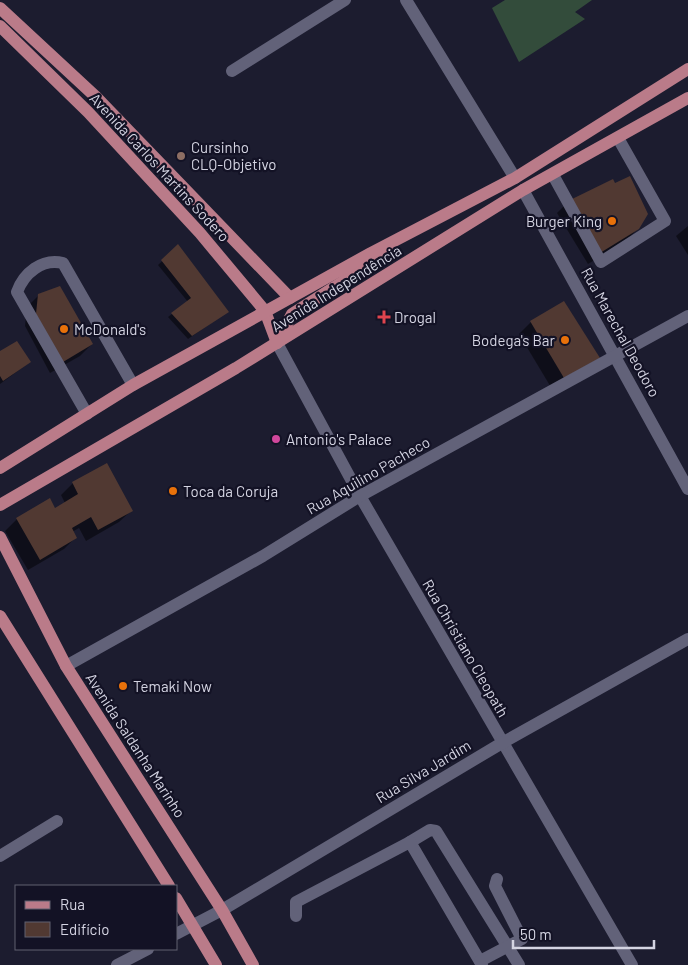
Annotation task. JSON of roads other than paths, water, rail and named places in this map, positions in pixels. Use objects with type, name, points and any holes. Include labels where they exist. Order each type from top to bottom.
[{"type":"main road","name":"Avenida Carlos Martins Sodero","points":[[0,8],[96,97],[290,298]]},
{"type":"main road","name":"Avenida Carlos Martins Sodero","points":[[0,26],[94,119],[200,233],[265,311],[277,343]]},
{"type":"main road","name":"Avenida Independência","points":[[0,468],[133,385],[265,311],[515,178],[688,69]]},
{"type":"main road","name":"Avenida Independência","points":[[0,505],[277,343],[523,190],[553,175],[688,98]]},
{"type":"main road","points":[[277,343],[292,314],[401,245],[422,230],[425,225]]},
{"type":"main road","name":"Avenida Saldanha Marinho","points":[[0,537],[66,666],[222,910],[253,965]]},
{"type":"main road","points":[[0,616],[168,885]]},
{"type":"main road","points":[[178,901],[216,965]]},
{"type":"street","points":[[232,71],[345,0]]},
{"type":"street","points":[[406,0],[515,178]]},
{"type":"street","points":[[553,175],[601,262],[665,221],[618,138]]},
{"type":"street","name":"Rua Marechal Deodoro","points":[[523,190],[688,490]]},
{"type":"street","points":[[87,414],[17,292],[22,279],[30,271],[54,261],[63,263],[133,385]]},
{"type":"street","name":"Rua Aquilino Pacheco","points":[[66,666],[263,556],[360,496],[688,316]]},
{"type":"street","name":"Rua Christiano Cleopath","points":[[277,343],[360,496],[632,965]]},
{"type":"street","name":"Rua Silva Jardim","points":[[178,933],[222,910],[502,743],[688,638]]},
{"type":"street","points":[[0,856],[57,821]]},
{"type":"street","points":[[296,916],[296,902],[430,830],[436,831],[519,965]]},
{"type":"street","points":[[410,842],[481,963],[522,939],[495,886],[497,879]]},
{"type":"street","points":[[117,965],[146,950]]},
{"type":"place","name":"Cursinho CLQ-Objetivo","points":[[181,156]]},
{"type":"place","name":"Burger King","points":[[612,221]]},
{"type":"place","name":"Drogal","points":[[384,317]]},
{"type":"place","name":"McDonald's","points":[[64,329]]},
{"type":"place","name":"Bodega's Bar","points":[[565,340]]},
{"type":"place","name":"Antonio's Palace","points":[[276,439]]},
{"type":"place","name":"Toca da Coruja","points":[[173,491]]},
{"type":"place","name":"Temaki Now","points":[[123,686]]}]
